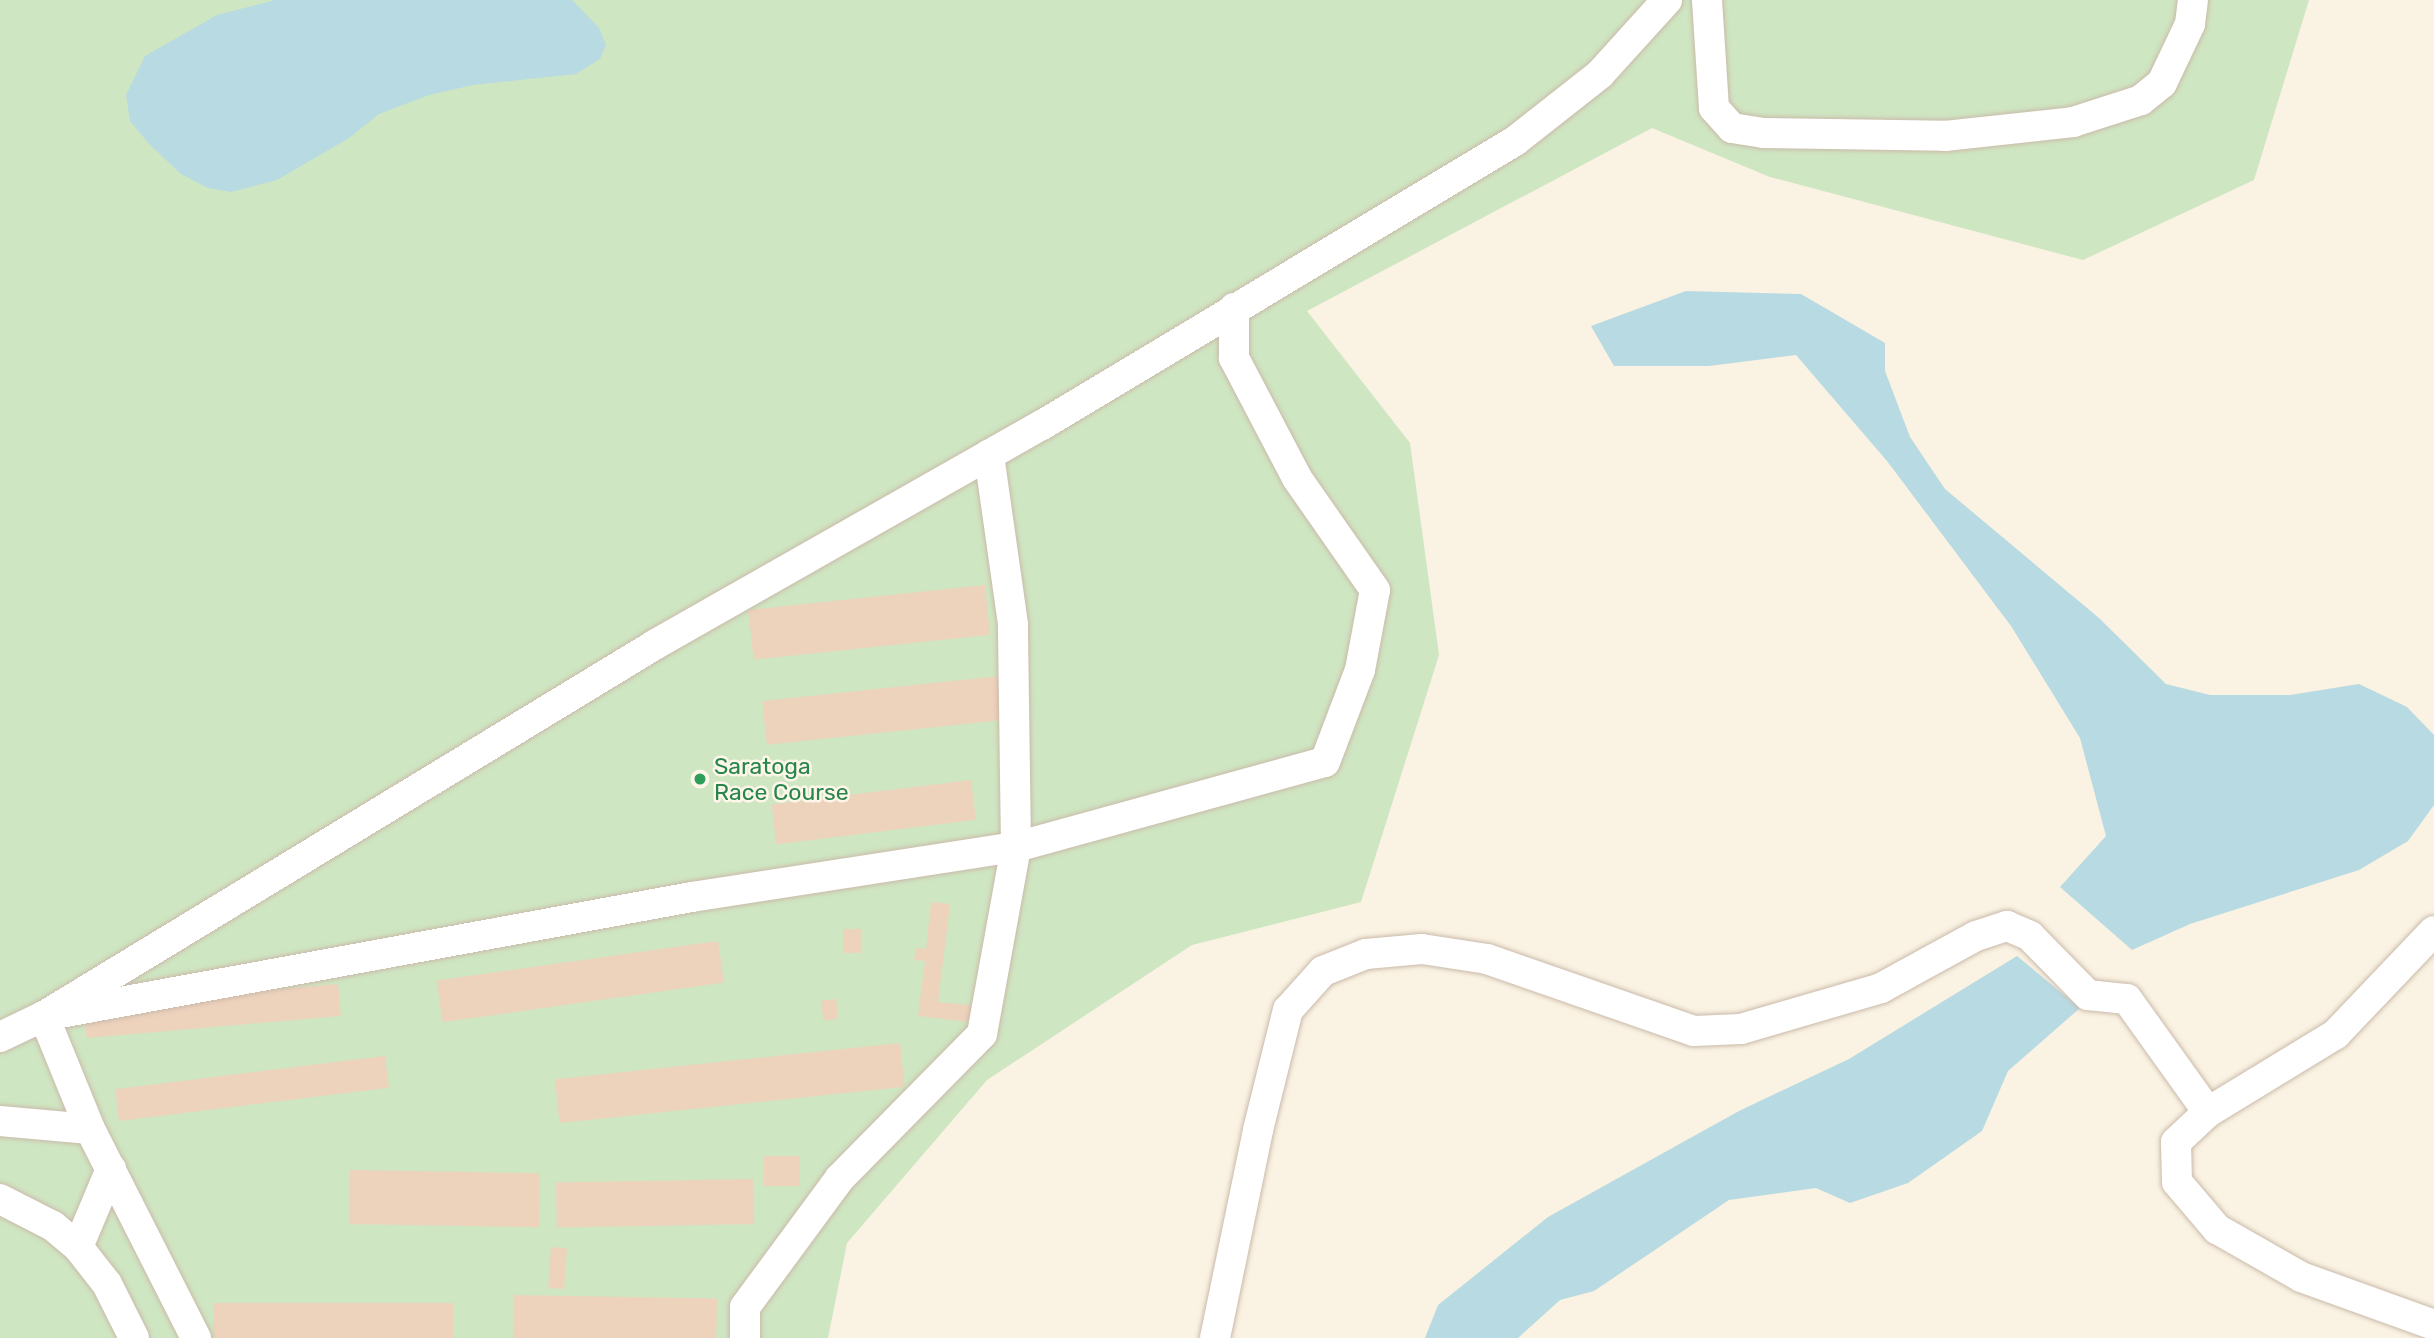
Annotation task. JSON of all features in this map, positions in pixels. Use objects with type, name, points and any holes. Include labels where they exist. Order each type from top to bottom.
[{"type":"lane","points":[[0,1037],[44,1016],[656,644],[989,455],[1515,141],[1600,74],[1667,0]]},
{"type":"lane","points":[[1707,0],[1714,108],[1732,128],[1764,133],[1945,136],[2073,122],[2141,100],[2162,83],[2190,24],[2193,0]]},
{"type":"lane","points":[[44,1016],[692,897],[1017,847],[1325,762],[1360,670],[1375,590],[1297,478],[1234,358],[1234,308]]},
{"type":"lane","points":[[745,1338],[745,1307],[840,1178],[982,1034],[1017,847],[1013,624],[989,455]]},
{"type":"lane","points":[[1215,1338],[1258,1130],[1288,1010],[1323,971],[1366,954],[1422,949],[1487,959],[1694,1031],[1729,1030],[1789,1019],[1881,989],[1976,936],[2007,926],[2030,936],[2088,995],[2127,999],[2207,1112]]},
{"type":"lane","points":[[2434,930],[2336,1034],[2207,1112],[2176,1142],[2177,1182],[2217,1229],[2301,1277],[2434,1325]]},
{"type":"lane","points":[[44,1016],[90,1129],[196,1338]]},
{"type":"lane","points":[[0,1121],[90,1129]]},
{"type":"lane","points":[[78,1247],[111,1170]]},
{"type":"lane","points":[[0,1199],[53,1226],[78,1247],[107,1284],[134,1338]]},
{"type":"green space","name":"Saratoga Race Course","points":[[0,0],[2309,0],[2254,180],[2083,260],[1770,177],[1652,128],[1307,311],[1410,443],[1439,655],[1361,902],[1192,945],[987,1080],[847,1243],[828,1338],[0,1338]]},
{"type":"water","points":[[275,0],[572,0],[599,28],[606,45],[600,59],[576,74],[473,85],[429,95],[379,114],[349,138],[277,180],[231,192],[208,188],[181,174],[150,145],[130,121],[126,95],[145,56],[217,15]]},
{"type":"water","points":[[1686,291],[1801,294],[1885,343],[1885,371],[1910,437],[1945,489],[2099,618],[2166,684],[2210,695],[2290,695],[2359,684],[2407,707],[2434,735],[2434,805],[2408,841],[2359,870],[2190,924],[2132,950],[2060,887],[2106,836],[2080,738],[2011,626],[1887,461],[1796,355],[1709,366],[1614,366],[1591,326]]},
{"type":"water","points":[[2017,956],[2080,1008],[2008,1071],[1982,1131],[1908,1183],[1850,1203],[1816,1188],[1729,1200],[1594,1291],[1560,1300],[1518,1338],[1425,1338],[1438,1305],[1548,1217],[1739,1111],[1849,1059]]},
{"type":"building","points":[[985,585],[990,635],[754,660],[748,610]]},
{"type":"building","points":[[1000,676],[1005,720],[767,745],[762,701]]},
{"type":"building","points":[[971,780],[976,820],[776,844],[771,804]]},
{"type":"building","points":[[931,902],[950,904],[938,1002],[978,1006],[976,1023],[918,1016],[925,961],[914,960],[916,948],[926,949]]},
{"type":"building","points":[[843,929],[861,929],[861,953],[843,953]]},
{"type":"building","points":[[718,941],[724,983],[443,1022],[437,981]]},
{"type":"building","points":[[338,984],[341,1016],[87,1038],[84,1006]]},
{"type":"building","points":[[836,999],[838,1019],[823,1020],[821,1001]]},
{"type":"building","points":[[900,1043],[905,1087],[560,1123],[555,1079]]},
{"type":"building","points":[[385,1056],[389,1088],[119,1121],[115,1089]]},
{"type":"building","points":[[764,1156],[800,1156],[800,1186],[764,1186]]},
{"type":"building","points":[[350,1170],[540,1173],[539,1227],[349,1224]]},
{"type":"building","points":[[753,1179],[754,1224],[557,1227],[556,1182]]},
{"type":"building","points":[[551,1247],[567,1248],[564,1289],[548,1288]]},
{"type":"building","points":[[514,1295],[717,1299],[716,1338],[513,1338]]},
{"type":"building","points":[[213,1303],[454,1303],[454,1338],[213,1338]]},
{"type":"place","name":"Saratoga Race Course","points":[[700,779]]}]
